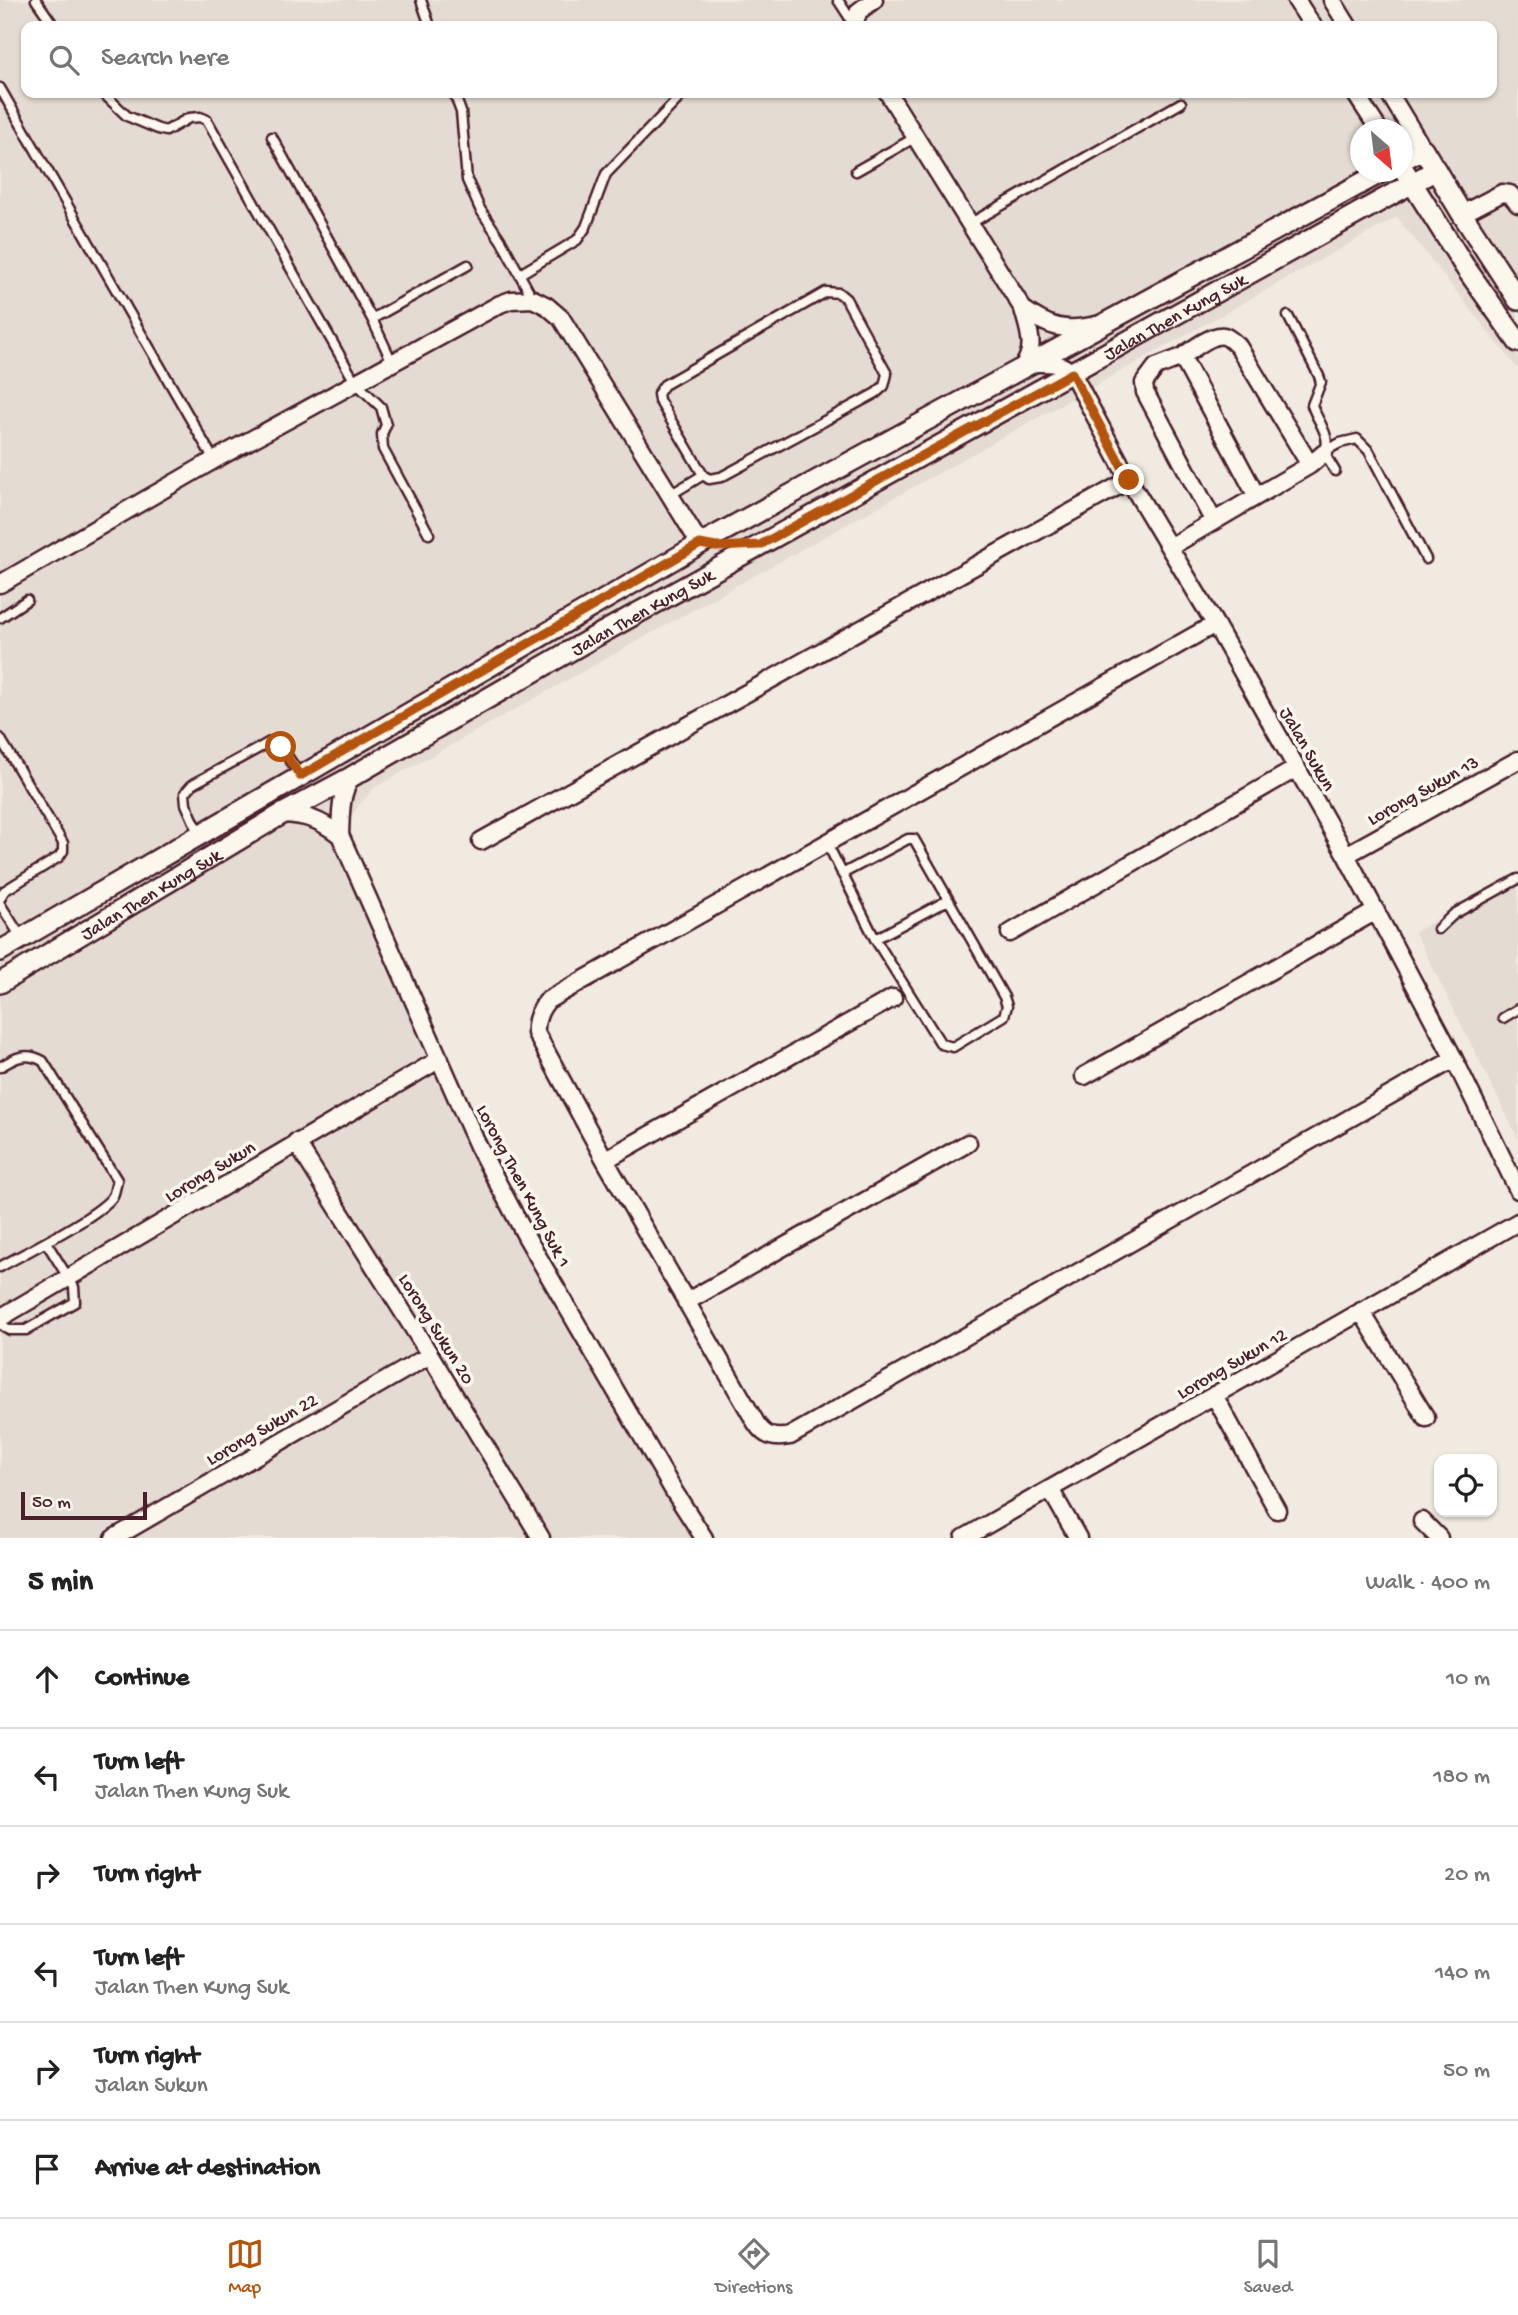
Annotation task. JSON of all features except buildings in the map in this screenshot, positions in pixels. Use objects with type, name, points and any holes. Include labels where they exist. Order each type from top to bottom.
[{"type":"street","points":[[854,21],[859,11],[874,0]]},
{"type":"street","points":[[1296,0],[1309,21]]},
{"type":"street","points":[[1332,0],[1345,21]]},
{"type":"street","points":[[891,98],[1023,309],[1030,335],[1031,356],[1027,366],[1058,363],[1072,373]]},
{"type":"street","points":[[1358,98],[1371,119]]},
{"type":"street","points":[[1391,98],[1518,300]]},
{"type":"street","points":[[1413,154],[1423,149]]},
{"type":"street","name":"Jalan Then Kung Suk","points":[[1413,174],[1436,170]]},
{"type":"street","name":"Jalan Then Kung Suk","points":[[0,951],[700,544],[1363,182]]},
{"type":"street","name":"Jalan Then Kung Suk","points":[[0,983],[282,814],[352,777],[682,587],[1072,373],[1396,182]]},
{"type":"street","points":[[1412,182],[1465,267],[1518,342]]},
{"type":"street","points":[[1462,214],[1503,193],[1510,194],[1518,204]]},
{"type":"street","points":[[2,579],[500,304],[511,300],[533,299],[561,318],[700,544],[696,571],[682,587]]},
{"type":"street","points":[[1023,309],[1041,322],[1059,328],[1079,329],[1105,323]]},
{"type":"street","points":[[1213,520],[1145,392],[1144,383],[1156,367],[1182,357],[1216,336],[1225,336],[1238,346],[1310,464]]},
{"type":"street","points":[[1182,357],[1256,495]]},
{"type":"street","name":"Jalan Sukun","points":[[1072,373],[1129,480],[1215,624],[1346,855],[1454,1059],[1518,1190]]},
{"type":"street","points":[[1170,547],[1326,452]]},
{"type":"street","points":[[481,841],[1129,480]]},
{"type":"street","points":[[700,544],[716,547],[760,545]]},
{"type":"street","points":[[1215,624],[548,1000],[535,1024],[536,1033],[686,1302],[761,1430],[772,1437],[790,1436],[1454,1059]]},
{"type":"street","name":"Lorong Sukun 13","points":[[1346,855],[1518,760]]},
{"type":"street","points":[[1010,933],[1297,768]]},
{"type":"street","points":[[340,835],[344,788],[352,777]]},
{"type":"street","points":[[282,814],[301,815],[322,822],[340,835]]},
{"type":"street","name":"Lorong Then Kung Suk 1","points":[[340,835],[478,1146],[527,1238],[675,1493],[704,1538]]},
{"type":"street","points":[[1084,1076],[1376,911]]},
{"type":"street","points":[[606,1160],[893,998]]},
{"type":"street","name":"Lorong Sukun","points":[[0,1318],[440,1059]]},
{"type":"street","name":"Lorong Sukun 20","points":[[296,1142],[541,1538]]},
{"type":"street","points":[[686,1302],[968,1143]]},
{"type":"street","name":"Lorong Sukun 12","points":[[964,1538],[1518,1222]]},
{"type":"street","points":[[1361,1311],[1426,1418]]},
{"type":"street","name":"Lorong Sukun 22","points":[[114,1538],[430,1355]]},
{"type":"street","points":[[1214,1395],[1277,1510]]},
{"type":"street","points":[[1050,1489],[1078,1538]]},
{"type":"street","points":[[1422,1521],[1439,1538]]},
{"type":"lane","points":[[36,0],[51,21]]},
{"type":"lane","points":[[421,0],[428,21]]},
{"type":"lane","points":[[838,0],[851,21]]},
{"type":"lane","points":[[0,88],[214,460]]},
{"type":"lane","points":[[108,98],[127,116],[166,131],[189,118],[200,117],[207,120],[355,382],[381,407],[386,425],[382,433],[383,449],[429,534]]},
{"type":"lane","points":[[456,98],[461,112],[467,180],[480,209],[502,242],[533,299]]},
{"type":"lane","points":[[520,274],[577,240],[586,227],[606,174],[679,98]]},
{"type":"lane","points":[[971,223],[1181,103]]},
{"type":"lane","points":[[272,137],[372,319],[391,362]]},
{"type":"lane","points":[[856,171],[916,137]]},
{"type":"lane","points":[[372,319],[468,265]]},
{"type":"lane","points":[[826,292],[842,295],[887,374],[884,386],[876,393],[721,477],[709,479],[703,475],[659,400],[660,390],[664,385],[826,292]]},
{"type":"lane","points":[[1288,316],[1319,376],[1320,385],[1312,405],[1326,435],[1326,452],[1335,471]]},
{"type":"lane","points":[[1326,452],[1340,443],[1357,439],[1369,451],[1426,559]]},
{"type":"lane","points":[[670,495],[703,475]]},
{"type":"lane","points":[[0,618],[27,600]]},
{"type":"lane","points":[[0,738],[63,843],[63,851],[59,857],[4,891],[0,902],[22,938]]},
{"type":"lane","points":[[200,835],[186,804],[185,793],[193,784],[270,742],[281,747],[300,776]]},
{"type":"lane","points":[[827,843],[842,874],[875,939],[944,1046],[953,1046],[1004,1016],[1007,1006],[1004,998],[914,839],[908,839],[842,874]]},
{"type":"lane","points":[[1438,929],[1454,914],[1518,879]]},
{"type":"lane","points":[[875,939],[948,900]]},
{"type":"lane","points":[[1503,1018],[1518,1009]]},
{"type":"lane","points":[[0,1067],[13,1059],[32,1055],[43,1061],[117,1180],[114,1195],[104,1205],[0,1267]]},
{"type":"lane","points":[[0,1324],[10,1330],[26,1330],[75,1302],[74,1287],[46,1242]]},
{"type":"shaded area","points":[[0,0],[1518,0],[1518,369],[1397,217],[374,788],[335,834],[490,1180],[698,1538],[0,1538]]},
{"type":"shaded area","points":[[1518,872],[1518,1138],[1415,932]]},
{"type":"route","points":[[281,747],[300,776],[700,544],[716,547],[760,545],[1072,373],[1129,480]]}]
